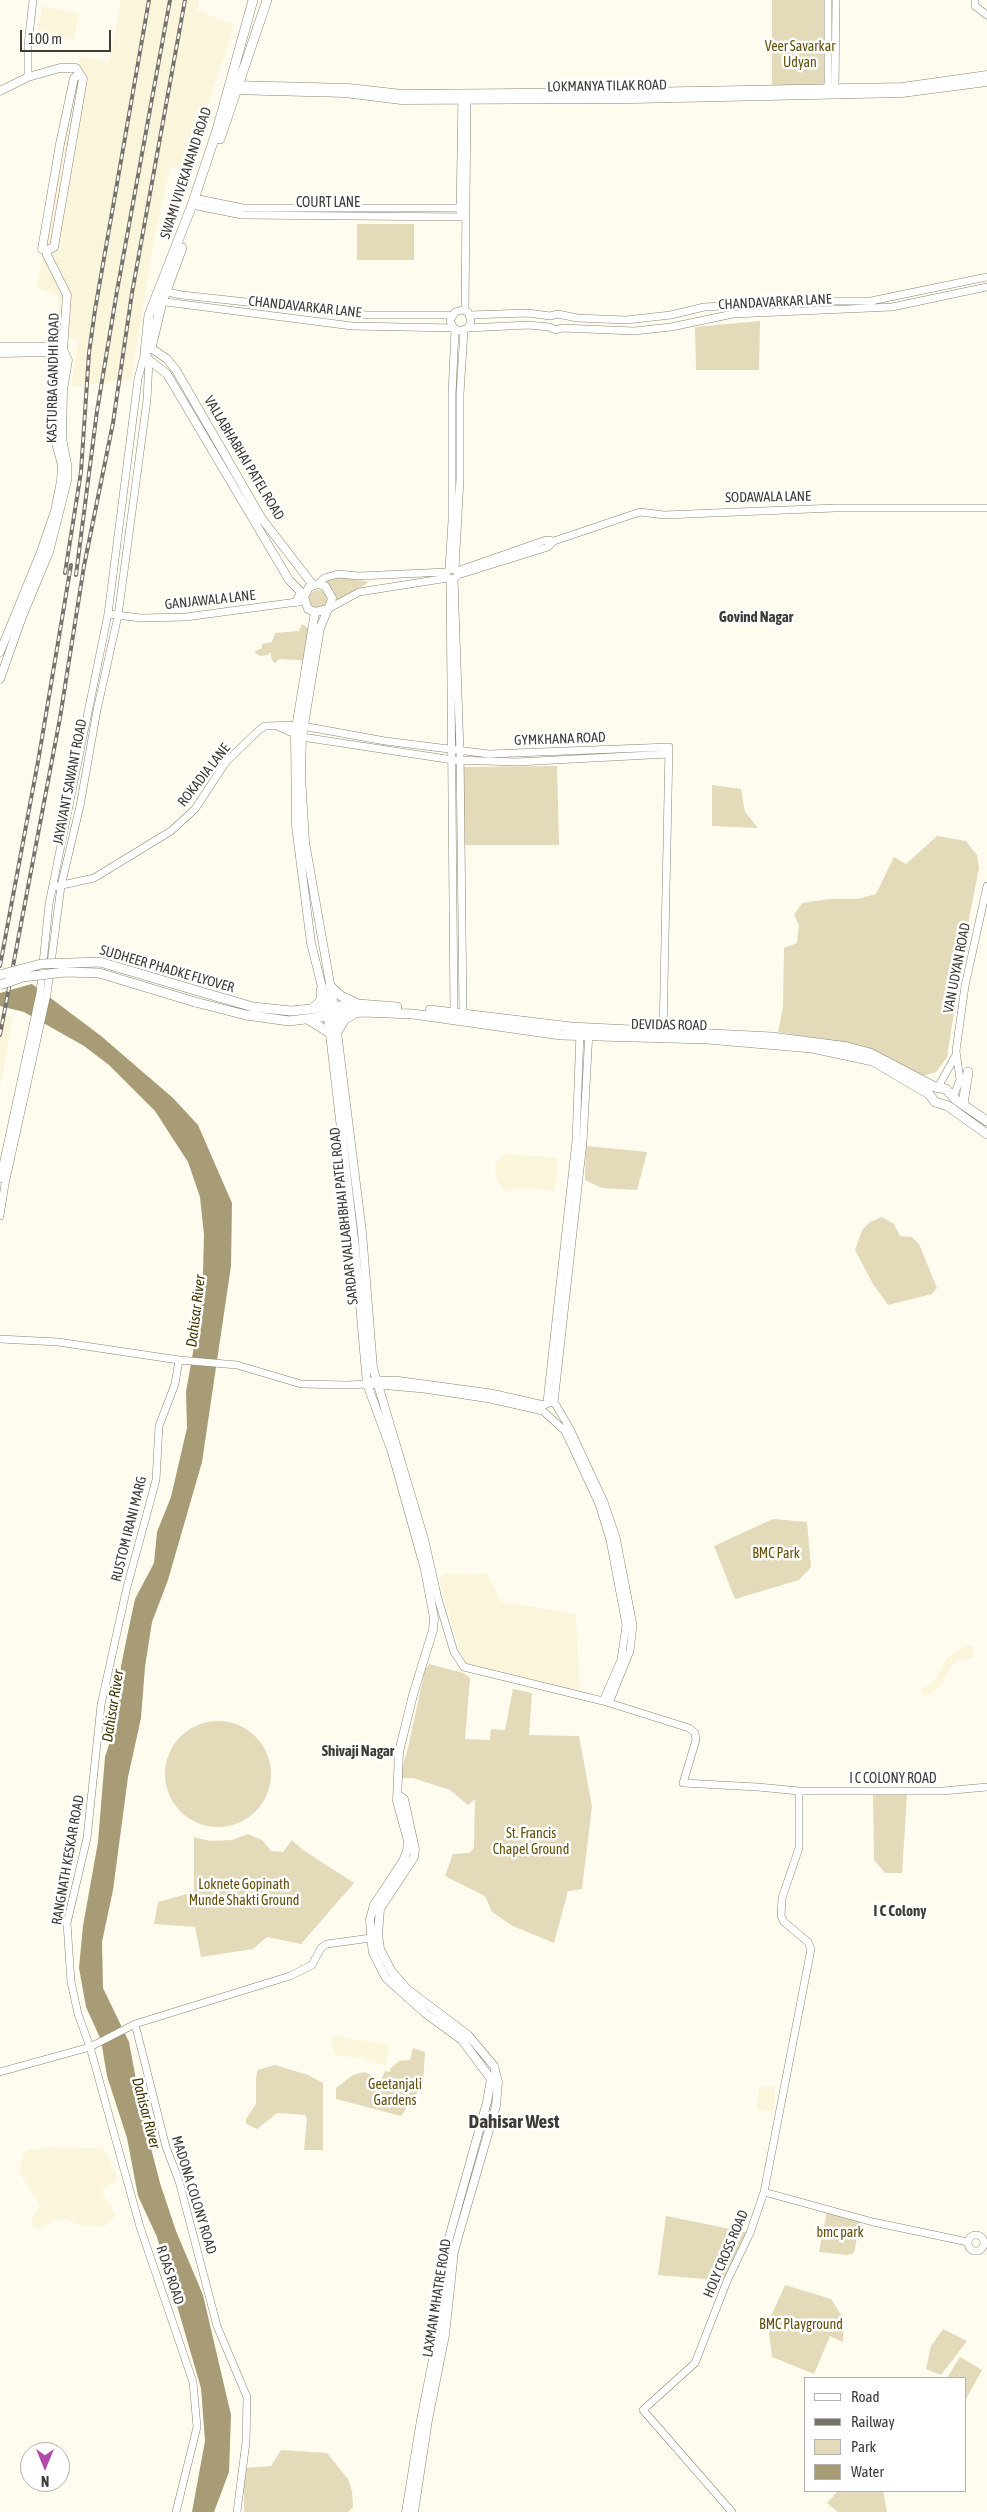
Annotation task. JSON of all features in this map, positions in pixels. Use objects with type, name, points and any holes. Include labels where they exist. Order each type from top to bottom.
[{"type":"main road","name":"SWAMI VIVEKANAND ROAD","points":[[196,202],[253,0]]},
{"type":"main road","name":"SWAMI VIVEKANAND ROAD","points":[[148,353],[158,301],[238,88],[268,0]]},
{"type":"main road","name":"KASTURBA GANDHI ROAD","points":[[0,91],[28,77],[66,67],[76,68],[83,79],[54,247],[47,250],[47,255],[67,295],[61,351],[67,354],[68,360],[60,390],[58,438],[67,464],[67,481],[49,552],[35,573],[0,652]]},
{"type":"main road","name":"LOKMANYA TILAK ROAD","points":[[832,92],[902,87],[987,75]]},
{"type":"main road","name":"LOKMANYA TILAK ROAD","points":[[227,87],[296,85],[402,94],[464,96],[902,93],[987,82]]},
{"type":"main road","points":[[0,347],[58,347],[61,351]]},
{"type":"main road","points":[[0,353],[61,351]]},
{"type":"main road","name":"VALLABHABHAI PATEL ROAD","points":[[148,353],[167,359],[176,370],[262,519],[316,584]]},
{"type":"main road","name":"VALLABHABHAI PATEL ROAD","points":[[148,353],[167,374],[301,598]]},
{"type":"main road","points":[[167,374],[176,370]]},
{"type":"main road","name":"KASTURBA GANDHI ROAD","points":[[0,679],[35,573]]},
{"type":"main road","points":[[328,609],[315,612],[308,608],[301,598],[316,584],[325,586],[331,593],[332,602],[320,628],[298,735],[305,842],[334,1031],[355,1248],[373,1383],[433,1593]]},
{"type":"main road","points":[[300,725],[315,612]]},
{"type":"main road","name":"SUDHEER PHADKE FLYOVER","points":[[0,975],[42,964],[100,962],[253,1007],[291,1011],[311,1009],[331,1012]]},
{"type":"main road","name":"SUDHEER PHADKE FLYOVER","points":[[0,986],[23,978],[65,972],[99,973],[195,1002],[246,1015],[289,1021],[307,1019],[331,1012]]},
{"type":"main road","points":[[326,988],[360,1008],[345,1019],[334,1031]]},
{"type":"main road","points":[[311,1009],[321,1001],[326,988]]},
{"type":"main road","name":"DEVIDAS ROAD","points":[[331,1012],[360,1008],[459,1012],[584,1032]]},
{"type":"main road","name":"DEVIDAS ROAD","points":[[360,1008],[432,1015],[527,1031],[772,1037],[848,1047],[870,1053],[934,1089],[946,1089],[953,1097],[987,1121]]},
{"type":"main road","points":[[307,1019],[334,1031]]},
{"type":"main road","points":[[962,1104],[968,1072]]},
{"type":"main road","name":"DEVIDAS ROAD","points":[[934,1089],[935,1102],[948,1106],[987,1134]]},
{"type":"main road","points":[[948,1106],[953,1097]]},
{"type":"main road","name":"LAXMAN MHATRE ROAD","points":[[406,2512],[421,2420],[438,2334],[447,2244],[487,2102],[491,2079],[462,2040],[425,2013],[386,1978],[374,1953],[370,1938],[370,1919],[374,1906],[403,1861],[407,1851],[408,1841],[396,1801],[398,1795],[396,1782],[399,1752],[413,1695],[433,1630],[433,1593]]},
{"type":"main road","name":"LAXMAN MHATRE ROAD","points":[[398,1795],[404,1799],[415,1849],[414,1857],[380,1909],[378,1920],[380,1949],[392,1972],[407,1989],[468,2035],[494,2066],[498,2082],[496,2106],[454,2251],[446,2335],[428,2420],[414,2512]]},
{"type":"street","points":[[28,77],[28,45],[33,0]]},
{"type":"street","points":[[828,0],[832,92]]},
{"type":"street","points":[[832,92],[836,0]]},
{"type":"street","points":[[975,0],[975,6],[987,15]]},
{"type":"street","points":[[452,574],[460,479],[460,394],[466,329],[471,321],[465,312],[462,208],[464,96]]},
{"type":"street","name":"COURT LANE","points":[[196,202],[243,208],[462,208]]},
{"type":"street","name":"COURT LANE","points":[[196,202],[242,215],[463,217]]},
{"type":"street","name":"CHANDAVARKAR LANE","points":[[465,312],[550,316],[555,314],[606,321],[626,320],[671,315],[704,307],[818,301],[871,301],[987,277]]},
{"type":"street","name":"CHANDAVARKAR LANE","points":[[466,329],[528,325],[549,327],[556,330],[562,328],[634,331],[671,327],[732,314],[870,310],[987,287]]},
{"type":"street","name":"CHANDAVARKAR LANE","points":[[162,291],[366,315],[452,316]]},
{"type":"street","name":"CHANDAVARKAR LANE","points":[[158,301],[352,326],[454,328]]},
{"type":"street","points":[[459,1012],[452,574],[454,328],[450,321],[455,312],[465,312]]},
{"type":"street","points":[[549,327],[550,316]]},
{"type":"street","points":[[562,328],[565,321],[563,316]]},
{"type":"street","points":[[454,328],[466,329]]},
{"type":"street","name":"JAYAVANT SAWANT ROAD","points":[[44,994],[52,887],[108,614],[134,405],[148,353]]},
{"type":"street","name":"JAYAVANT SAWANT ROAD","points":[[0,1216],[44,994],[61,886],[80,806],[97,710],[118,616],[133,515],[146,406],[148,353]]},
{"type":"street","points":[[134,405],[146,406]]},
{"type":"street","points":[[128,455],[140,455]]},
{"type":"street","name":"SODAWALA LANE","points":[[328,609],[360,592],[452,574],[640,512],[664,515],[835,508],[987,508]]},
{"type":"street","points":[[120,514],[133,515]]},
{"type":"street","name":"SODAWALA LANE","points":[[316,584],[324,578],[338,574],[359,576],[452,574]]},
{"type":"street","name":"GANJAWALA LANE","points":[[108,614],[118,616],[186,617],[301,598]]},
{"type":"street","name":"GYMKHANA ROAD","points":[[275,725],[298,735],[456,760],[517,762],[669,751]]},
{"type":"street","name":"ROKADIA LANE","points":[[52,887],[94,878],[171,831],[195,809],[226,762],[259,730],[275,725],[300,725],[385,741]]},
{"type":"street","points":[[384,750],[385,741]]},
{"type":"street","name":"GYMKHANA ROAD","points":[[385,741],[456,752],[536,754],[669,751]]},
{"type":"street","points":[[663,1034],[669,751]]},
{"type":"street","name":"VAN UDYAN ROAD","points":[[953,1097],[960,1080],[956,1055],[965,986],[987,886]]},
{"type":"street","name":"JAYAVANT SAWANT ROAD","points":[[0,1179],[36,1032]]},
{"type":"street","points":[[549,1408],[573,1197],[584,1142],[584,1032]]},
{"type":"street","name":"VAN UDYAN ROAD","points":[[934,1089],[956,1055]]},
{"type":"street","points":[[0,1339],[58,1342],[190,1362],[228,1364],[301,1384],[348,1386],[395,1380],[491,1393],[549,1408],[565,1431],[599,1504],[610,1540],[626,1624],[621,1660],[606,1702],[464,1667],[454,1652],[433,1593]]},
{"type":"street","name":"RUSTOM IRANI MARG","points":[[101,1705],[127,1588],[156,1480],[159,1426],[175,1384],[179,1360]]},
{"type":"street","name":"I C COLONY ROAD","points":[[606,1702],[689,1728],[695,1733],[696,1740],[683,1783],[758,1787],[799,1792],[943,1792],[987,1787]]},
{"type":"street","name":"RANGNATH KESKAR ROAD","points":[[93,2045],[78,2014],[71,1982],[67,1923],[87,1838],[101,1705]]},
{"type":"street","name":"HOLY CROSS ROAD","points":[[732,2512],[643,2410],[695,2363],[727,2281],[750,2233],[764,2192],[811,1949],[806,1940],[784,1922],[781,1916],[782,1898],[799,1848],[799,1792]]},
{"type":"street","points":[[0,2072],[93,2045],[135,2024],[290,1976],[312,1965],[321,1948],[327,1944],[370,1938]]},
{"type":"street","name":"MADONA COLONY ROAD","points":[[135,2024],[166,2147],[179,2181],[217,2326],[248,2397],[246,2442],[238,2512]]},
{"type":"street","name":"R DAS ROAD","points":[[93,2045],[139,2221],[193,2382],[197,2427],[176,2512]]},
{"type":"street","points":[[764,2192],[864,2220],[968,2242]]},
{"type":"street","points":[[977,2235],[982,2238],[985,2244],[980,2250],[974,2251],[970,2249],[968,2242],[970,2237],[977,2235]]},
{"type":"shaded area","points":[[121,0],[199,0],[197,10],[234,25],[187,170],[170,167],[156,230],[131,380],[71,387],[78,340],[61,336],[58,295],[37,288],[80,57],[109,62]]},
{"type":"shaded area","points":[[43,6],[79,14],[74,40],[37,33]]},
{"type":"shaded area","points":[[0,1014],[13,1017],[0,1087]]},
{"type":"shaded area","points":[[512,1154],[558,1158],[555,1191],[520,1187],[505,1193],[497,1179],[494,1166],[501,1156]]},
{"type":"shaded area","points":[[486,1572],[501,1602],[576,1614],[580,1692],[469,1666],[461,1656],[439,1579],[445,1573],[478,1575]]},
{"type":"shaded area","points":[[965,1646],[973,1646],[973,1658],[958,1660],[950,1668],[940,1687],[926,1697],[920,1690],[932,1684],[947,1658]]},
{"type":"shaded area","points":[[331,2035],[389,2045],[385,2066],[362,2058],[334,2055]]},
{"type":"shaded area","points":[[759,2086],[775,2087],[774,2111],[757,2110]]},
{"type":"shaded area","points":[[54,2147],[104,2148],[118,2179],[101,2191],[116,2215],[104,2227],[79,2225],[67,2219],[54,2220],[41,2229],[31,2226],[34,2213],[41,2206],[18,2171],[26,2150]]},
{"type":"green space","name":"Veer Savarkar Udyan","points":[[772,0],[827,0],[826,86],[772,86]]},
{"type":"green space","points":[[357,224],[414,224],[414,260],[357,260]]},
{"type":"green space","points":[[760,321],[759,370],[696,370],[695,327]]},
{"type":"green space","points":[[339,576],[369,582],[338,602],[326,580]]},
{"type":"green space","points":[[318,590],[324,593],[327,599],[324,605],[318,608],[312,605],[309,599],[312,593]]},
{"type":"green space","points":[[302,624],[319,635],[313,661],[279,659],[275,663],[270,652],[268,655],[260,656],[254,652],[262,648],[262,644],[272,642],[275,633],[299,631]]},
{"type":"green space","points":[[557,766],[559,845],[462,845],[461,767]]},
{"type":"green space","points":[[712,785],[741,789],[745,812],[758,828],[712,826]]},
{"type":"green space","points":[[937,836],[966,841],[977,855],[979,868],[967,929],[947,1057],[936,1072],[923,1076],[866,1047],[778,1032],[783,1007],[784,948],[797,943],[799,925],[794,915],[802,903],[829,899],[858,899],[876,894],[894,857],[906,864]]},
{"type":"green space","points":[[586,1146],[647,1152],[637,1190],[602,1188],[585,1180]]},
{"type":"green space","points":[[882,1217],[894,1224],[900,1236],[912,1237],[919,1244],[937,1288],[932,1294],[888,1305],[873,1284],[855,1250],[862,1230],[870,1222]]},
{"type":"green space","name":"BMC Park","points":[[773,1519],[807,1522],[811,1567],[799,1580],[735,1599],[714,1546]]},
{"type":"green space","name":"St. Francis Chapel Ground","points":[[429,1664],[463,1673],[470,1678],[465,1739],[490,1740],[491,1729],[505,1730],[513,1689],[532,1693],[529,1735],[579,1736],[592,1806],[582,1889],[568,1891],[554,1943],[513,1926],[492,1912],[485,1896],[445,1876],[453,1854],[470,1853],[474,1847],[475,1799],[468,1805],[450,1790],[413,1778],[399,1778],[407,1752],[425,1670]]},
{"type":"green space","points":[[218,1721],[238,1725],[255,1737],[267,1754],[271,1774],[267,1794],[255,1811],[238,1823],[218,1827],[198,1823],[181,1811],[169,1794],[165,1774],[169,1754],[181,1737],[198,1725]]},
{"type":"green space","points":[[873,1794],[907,1795],[902,1873],[885,1873],[874,1860]]},
{"type":"green space","name":"Loknete Gopinath Munde Shakti Ground","points":[[248,1834],[262,1840],[271,1851],[283,1852],[292,1840],[303,1850],[354,1883],[301,1944],[267,1937],[253,1949],[201,1957],[195,1927],[154,1924],[158,1902],[194,1892],[194,1837],[210,1841],[232,1840]]},
{"type":"green space","name":"Geetanjali Gardens","points":[[413,2048],[425,2052],[423,2084],[401,2116],[336,2099],[336,2088],[353,2075],[365,2072],[381,2080],[385,2071],[390,2072],[391,2068],[399,2061],[410,2060]]},
{"type":"green space","points":[[275,2065],[308,2075],[323,2083],[323,2150],[304,2150],[307,2119],[305,2115],[277,2113],[257,2129],[246,2124],[246,2119],[256,2104],[256,2077],[258,2070]]},
{"type":"green space","name":"bmc park","points":[[827,2211],[860,2222],[854,2253],[847,2255],[819,2252]]},
{"type":"green space","points":[[666,2216],[750,2233],[727,2281],[658,2275]]},
{"type":"green space","name":"BMC Playground","points":[[785,2285],[831,2299],[844,2320],[843,2342],[830,2336],[814,2374],[772,2357],[768,2323]]},
{"type":"green space","points":[[943,2329],[967,2341],[941,2375],[926,2369],[931,2346]]},
{"type":"green space","points":[[960,2357],[982,2370],[967,2397],[967,2377],[948,2377]]},
{"type":"green space","points":[[281,2450],[327,2453],[348,2479],[352,2491],[353,2507],[348,2512],[244,2512],[244,2468],[271,2466]]},
{"type":"green space","points":[[837,2492],[883,2492],[887,2512],[838,2512],[827,2503]]},
{"type":"water","points":[[0,977],[28,981],[101,1036],[173,1098],[198,1125],[232,1203],[231,1266],[202,1462],[168,1580],[152,1622],[145,1667],[141,1718],[128,1777],[113,1890],[102,1942],[103,1988],[129,2042],[143,2117],[160,2183],[176,2231],[203,2295],[231,2415],[229,2472],[214,2512],[192,2512],[205,2441],[201,2388],[157,2237],[138,2196],[127,2138],[107,2076],[101,2040],[86,2007],[79,1968],[83,1926],[98,1842],[105,1757],[118,1716],[121,1666],[135,1599],[154,1563],[157,1532],[171,1497],[187,1428],[186,1392],[196,1335],[203,1273],[204,1235],[200,1197],[188,1162],[155,1111],[109,1065],[84,1046],[24,1012],[0,1006]]},
{"type":"pier","points":[[0,975],[29,978],[35,983],[0,993]]},
{"type":"railway","points":[[65,573],[81,472],[89,353],[95,310],[149,0]]},
{"type":"railway","points":[[76,575],[97,411],[170,0]]},
{"type":"railway","points":[[0,1035],[60,718],[84,566],[113,423],[132,293],[185,0]]},
{"type":"railway","points":[[0,966],[39,756],[71,565]]},
{"type":"district","name":"Govind Nagar","points":[[756,617]]},
{"type":"district","name":"Shivaji Nagar","points":[[358,1751]]},
{"type":"district","name":"I C Colony","points":[[900,1911]]},
{"type":"district","name":"Dahisar West","points":[[514,2122]]},
{"type":"water label","name":"Dahisar River","points":[[196,1311]]},
{"type":"water label","name":"Dahisar River","points":[[113,1706]]},
{"type":"water label","name":"Dahisar River","points":[[146,2113]]}]
